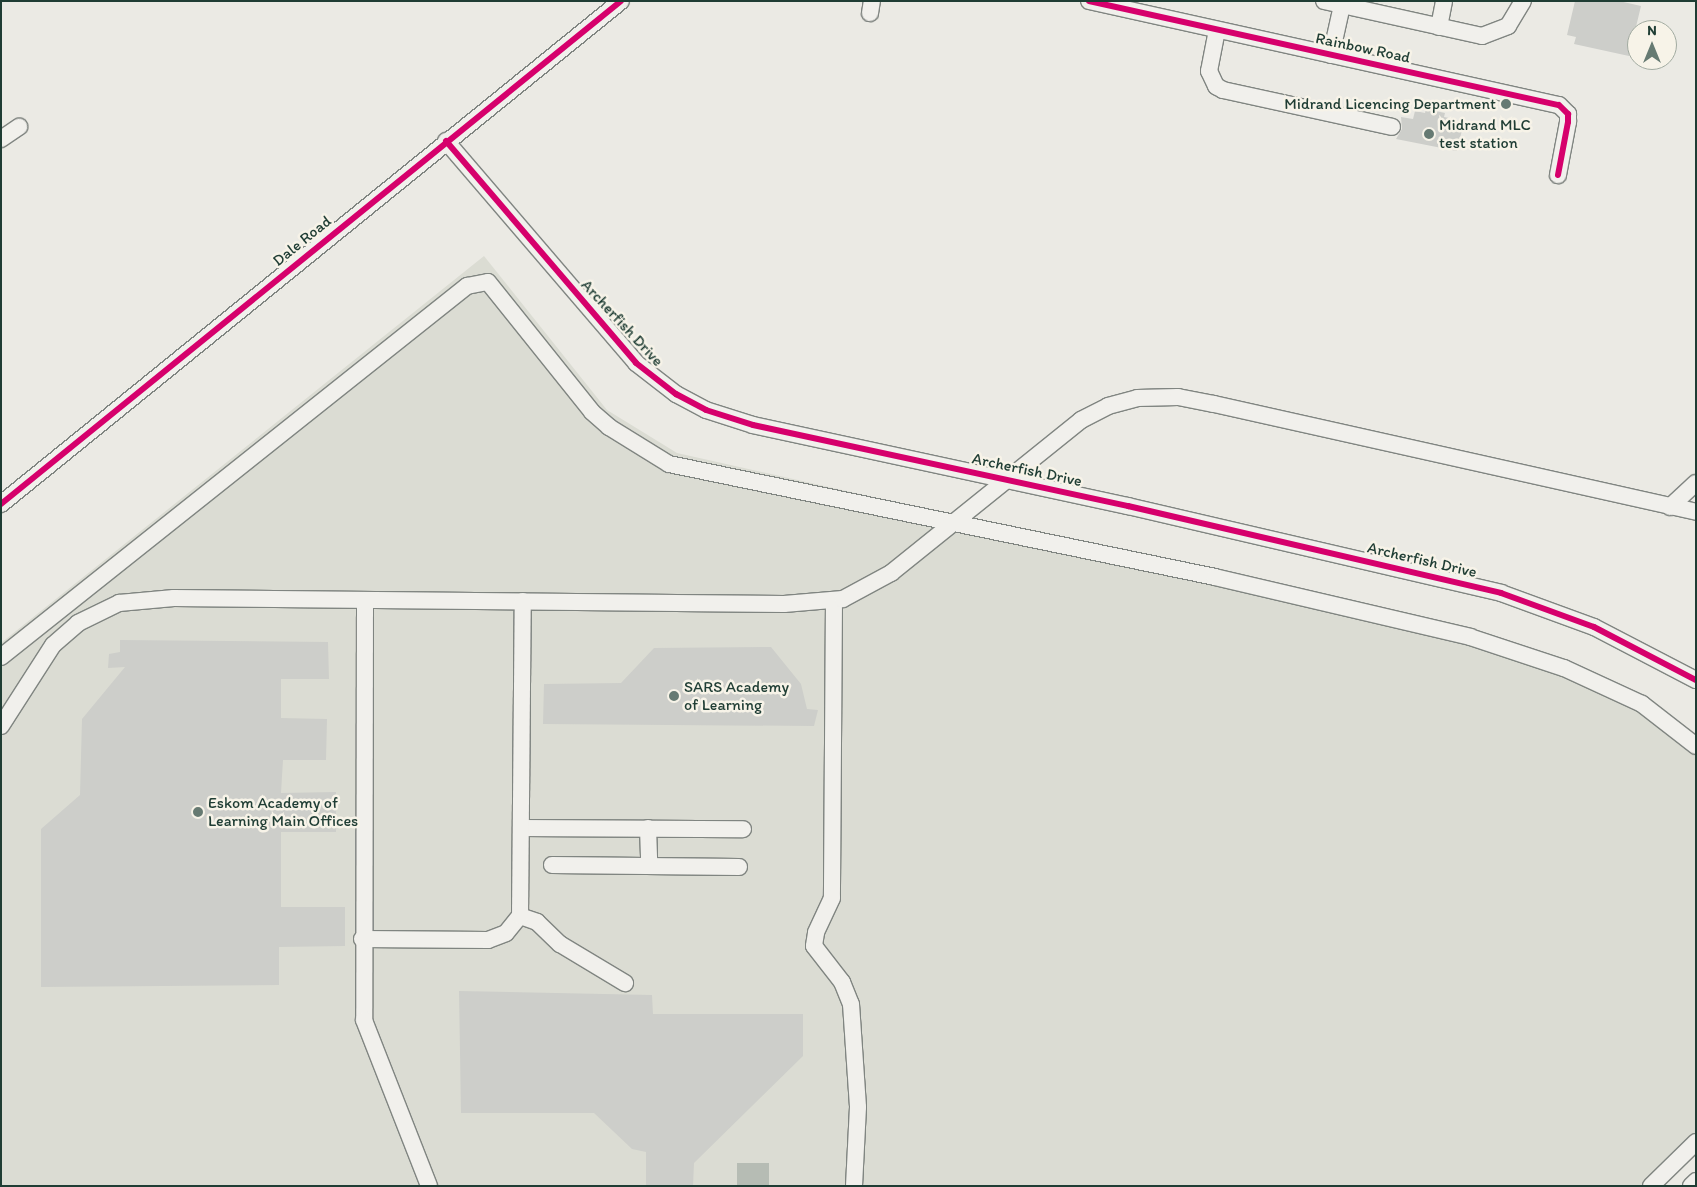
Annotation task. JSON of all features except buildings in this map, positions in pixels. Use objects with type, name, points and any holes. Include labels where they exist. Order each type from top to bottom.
[{"type":"street","name":"Dale Road","points":[[1,504],[621,1]]},
{"type":"street","name":"Rainbow Road","points":[[1089,1],[1559,105],[1568,114],[1568,122],[1558,175]]},
{"type":"street","points":[[1324,1],[1343,3],[1482,36],[1496,33],[1516,18],[1523,1]]},
{"type":"street","points":[[1439,27],[1444,1]]},
{"type":"street","points":[[1331,55],[1343,3]]},
{"type":"street","points":[[1217,30],[1209,72],[1216,86],[1224,90],[1392,127]]},
{"type":"street","points":[[1,139],[19,127]]},
{"type":"street","name":"Archerfish Drive","points":[[446,142],[622,348],[652,377],[676,394],[737,421],[1008,480],[1501,593],[1594,627],[1696,680]]},
{"type":"street","points":[[1,656],[467,286],[477,282],[488,282],[600,418],[669,464],[1215,577],[1470,637],[1564,668],[1642,704],[1696,746]]},
{"type":"street","points":[[1,726],[53,645],[78,623],[119,603],[174,598],[784,604],[834,600],[855,595],[878,582],[1081,420],[1121,402],[1163,396],[1214,404],[1696,512]]},
{"type":"street","points":[[1670,507],[1696,483]]},
{"type":"street","points":[[365,600],[362,939],[365,1028],[429,1186]]},
{"type":"street","points":[[834,600],[832,898],[816,933],[814,946],[842,982],[851,1004],[858,1108],[854,1186]]},
{"type":"street","points":[[362,939],[488,940],[506,933],[520,916],[523,601]]},
{"type":"street","points":[[522,828],[743,829]]},
{"type":"street","points":[[648,828],[649,866]]},
{"type":"street","points":[[552,865],[739,867]]},
{"type":"street","points":[[520,916],[537,922],[560,944],[625,983]]},
{"type":"street","points":[[1651,1186],[1696,1142]]},
{"type":"street","points":[[1691,1186],[1696,1181]]},
{"type":"shaded area","points":[[484,256],[607,410],[677,453],[940,512],[944,515],[969,517],[1337,600],[1561,663],[1666,712],[1696,738],[1696,1155],[1664,1186],[1,1186],[1,643]]},
{"type":"shaded area","points":[[737,1163],[769,1163],[769,1186],[737,1186]]},
{"type":"cycle path","points":[[1,504],[621,1]]},
{"type":"cycle path","points":[[1089,1],[1559,105],[1568,114],[1568,122],[1558,175]]},
{"type":"cycle path","points":[[446,141],[636,363],[676,394],[706,410],[753,425],[1128,506],[1501,593],[1594,627],[1696,680]]},
{"type":"place","name":"Midrand Licencing Department","points":[[1506,104]]},
{"type":"place","name":"Midrand MLC test station","points":[[1429,134]]},
{"type":"place","name":"SARS Academy of Learning","points":[[674,696]]},
{"type":"place","name":"Eskom Academy of Learning Main Offices","points":[[198,812]]}]
